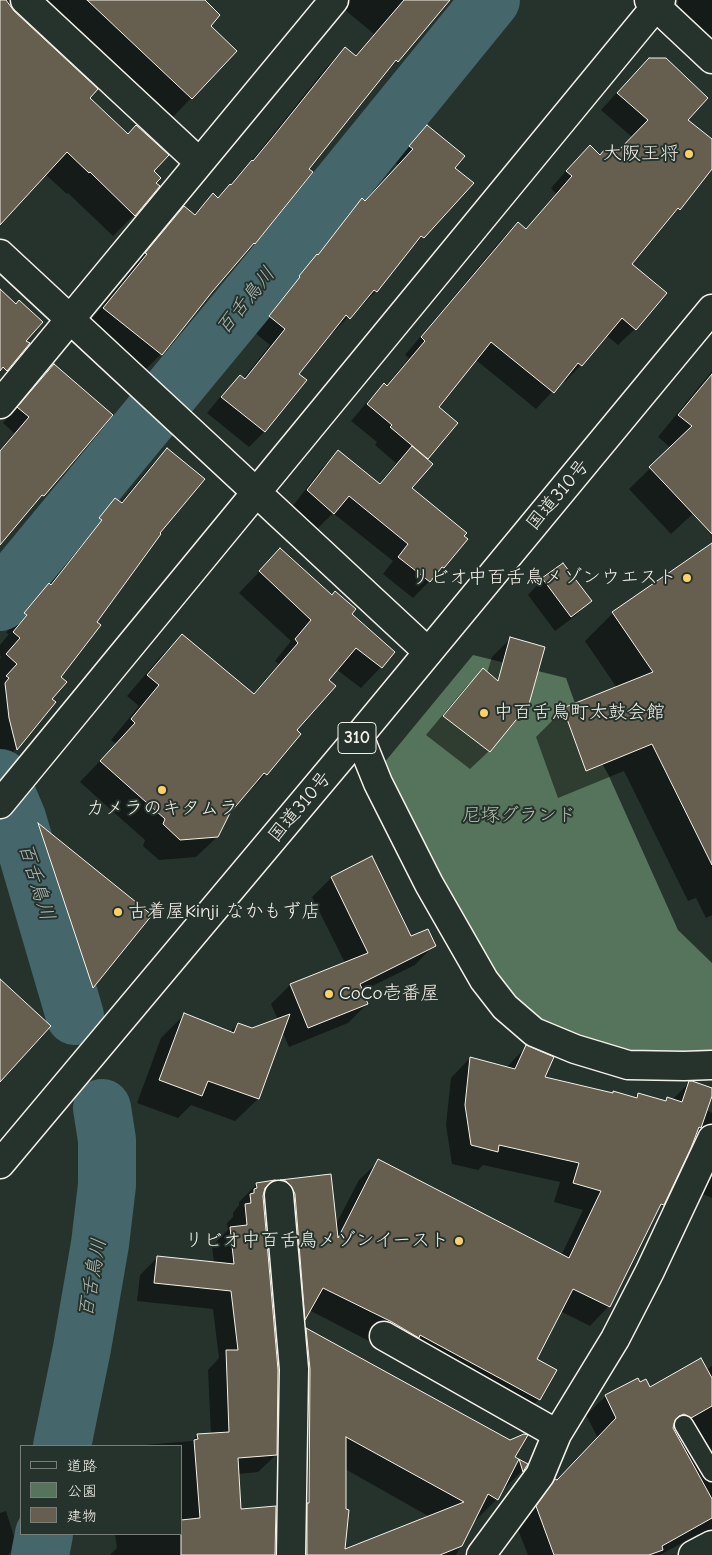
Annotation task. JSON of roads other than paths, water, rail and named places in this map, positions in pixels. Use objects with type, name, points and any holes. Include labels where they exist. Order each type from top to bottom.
[{"type":"main road","points":[[25,0],[199,162]]},
{"type":"main road","points":[[0,404],[333,0]]},
{"type":"main road","points":[[8,794],[656,2],[712,59]]},
{"type":"main road","points":[[0,254],[428,652]]},
{"type":"main road","name":"国道310号","points":[[0,1164],[359,736],[712,309]]},
{"type":"main road","points":[[359,736],[378,783],[429,884],[484,980],[505,1007],[534,1032],[575,1049],[628,1065],[684,1066],[712,1064]]},
{"type":"main road","points":[[481,1555],[540,1475],[557,1434],[615,1339],[654,1263],[712,1139]]},
{"type":"main road","points":[[278,1195],[294,1369],[292,1555]]},
{"type":"main road","points":[[384,1336],[557,1434]]},
{"type":"main road","points":[[693,1555],[712,1545]]},
{"type":"lane","points":[[684,1425],[712,1472]]},
{"type":"waterway","name":"百舌鳥川","points":[[0,602],[22,572],[491,0]]},
{"type":"waterway","name":"百舌鳥川","points":[[0,778],[17,818],[75,1016]]},
{"type":"waterway","name":"百舌鳥川","points":[[62,1445],[82,1348],[100,1244],[107,1185],[107,1140],[102,1108]]},
{"type":"waterway","name":"百舌鳥川","points":[[40,1555],[44,1535]]},
{"type":"place","name":"大阪王将","points":[[689,154]]},
{"type":"place","name":"リビオ中百舌鳥メゾンウエスト","points":[[687,578]]},
{"type":"place","name":"中百舌鳥町太鼓会館","points":[[484,713]]},
{"type":"place","name":"カメラのキタムラ","points":[[162,790]]},
{"type":"place","name":"古着屋Kinji なかもず店","points":[[118,912]]},
{"type":"place","name":"CoCo壱番屋","points":[[329,994]]},
{"type":"place","name":"リビオ中百舌鳥メゾンイースト","points":[[459,1241]]},
{"type":"park label","name":"尼塚グランド","points":[[519,816]]}]
